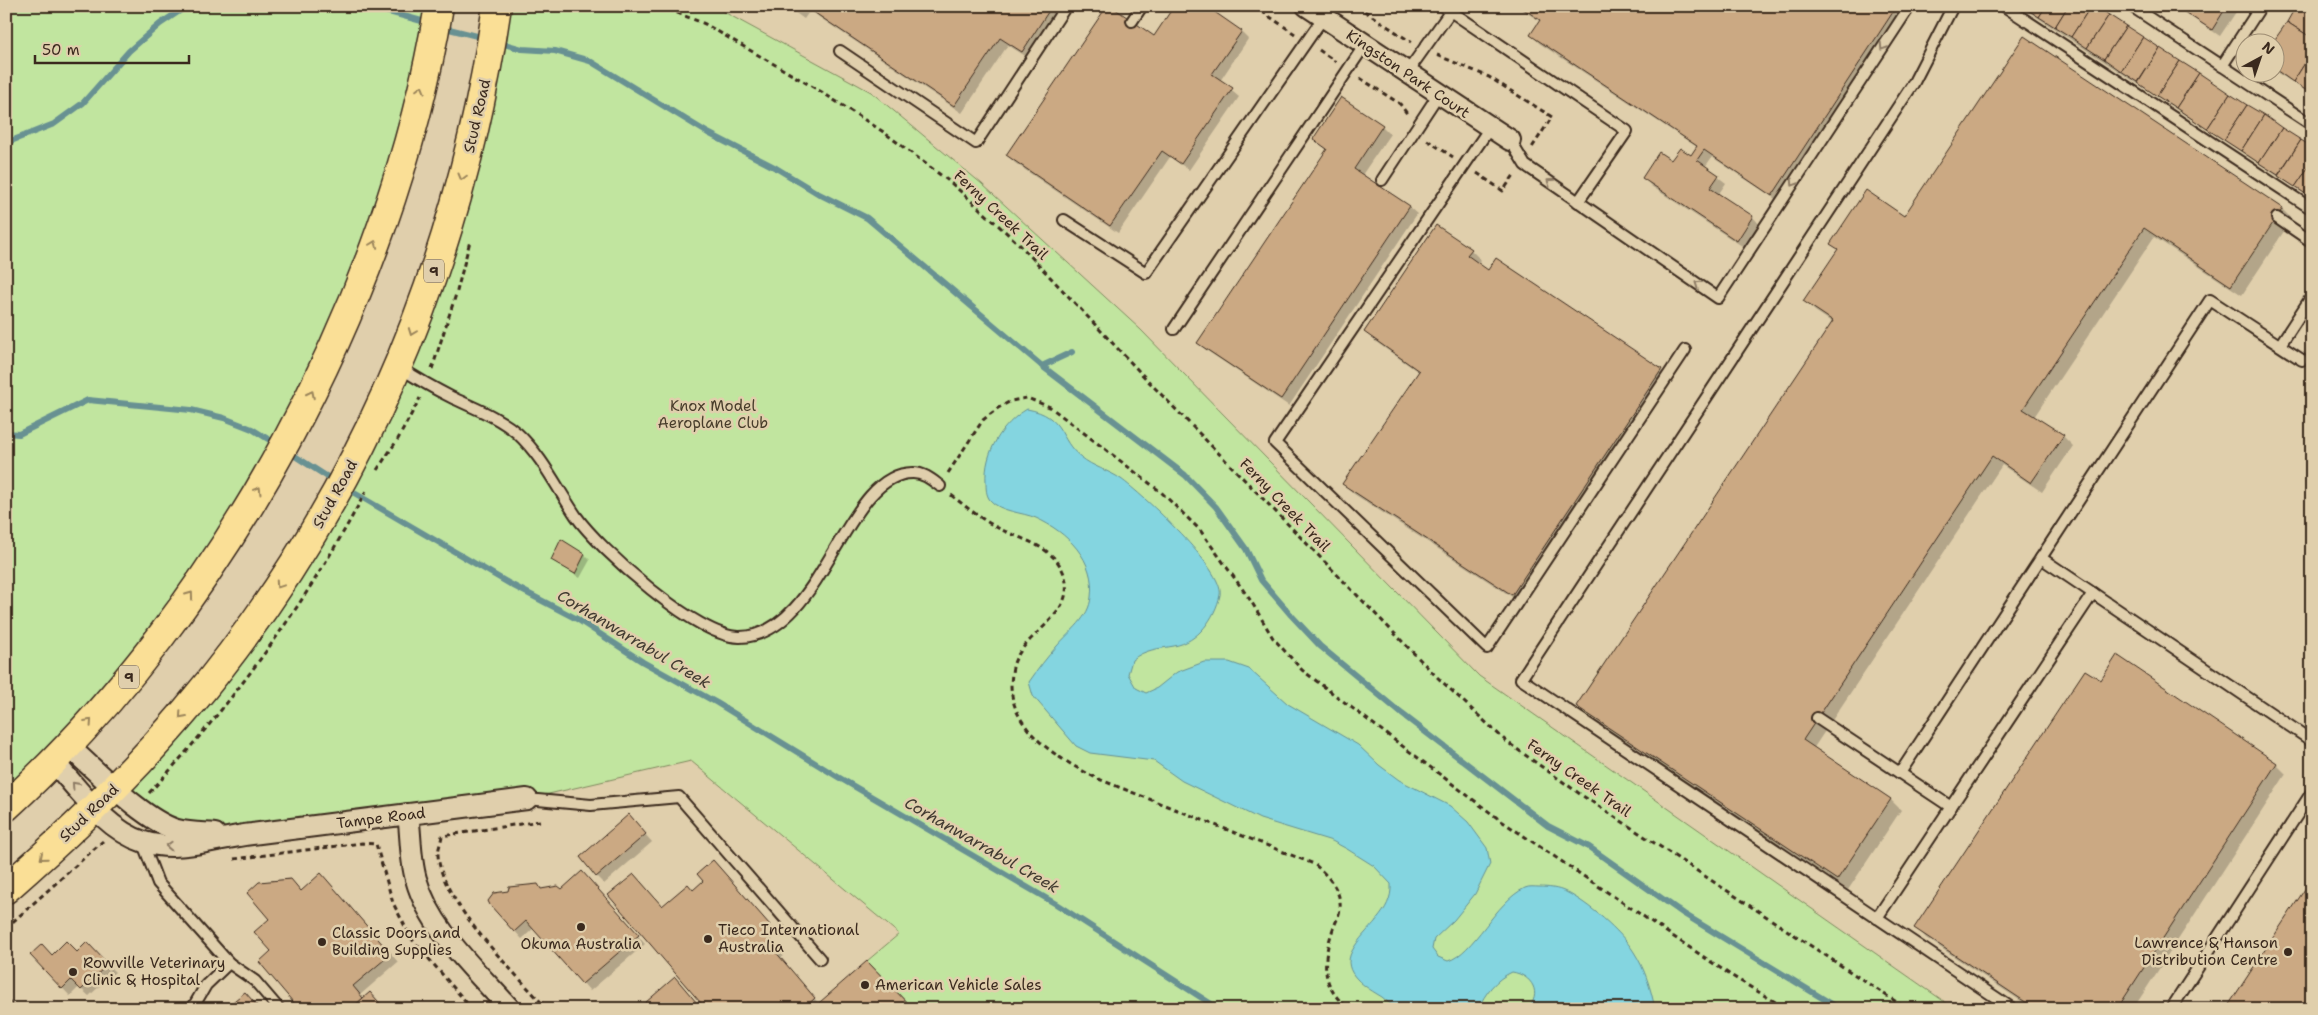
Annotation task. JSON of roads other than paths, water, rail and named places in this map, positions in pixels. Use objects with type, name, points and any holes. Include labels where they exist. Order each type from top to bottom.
[{"type":"highway","name":"9","points":[[6,807],[61,754],[142,661],[200,581],[233,531],[289,438],[343,325],[386,212],[403,159],[431,51],[439,6]]},
{"type":"highway","name":"Stud Road","points":[[6,889],[95,808],[186,710],[232,652],[307,545],[364,477],[399,367],[422,307],[451,217],[471,144],[489,62],[497,8]]},
{"type":"street","name":"Kingston Park Court","points":[[1316,11],[1406,74],[1510,140]]},
{"type":"street","name":"Tampe Road","points":[[61,754],[116,787],[147,814],[178,830],[234,836]]},
{"type":"street","name":"Tampe Road","points":[[61,754],[95,808],[116,827],[142,842],[158,846],[182,846],[234,836],[527,799]]},
{"type":"street","points":[[408,814],[415,878],[424,901],[436,922],[454,946],[510,1009]]},
{"type":"lane","points":[[840,51],[976,143],[1066,6]]},
{"type":"lane","points":[[1132,21],[1142,6]]},
{"type":"lane","points":[[1510,140],[1523,162],[1718,298],[1910,6]]},
{"type":"lane","points":[[1953,6],[1913,84],[1521,679],[2013,1009]]},
{"type":"lane","points":[[2004,6],[2312,209]]},
{"type":"lane","points":[[2131,6],[2312,125]]},
{"type":"lane","points":[[2222,66],[2261,6]]},
{"type":"lane","points":[[1406,74],[1424,49],[1446,9],[1627,131],[1578,202]]},
{"type":"lane","points":[[1064,220],[1146,273],[1307,42],[1316,11]]},
{"type":"lane","points":[[1174,329],[1364,46]]},
{"type":"lane","points":[[1382,180],[1438,95]]},
{"type":"lane","points":[[1490,129],[1275,443],[1487,648],[1686,350]]},
{"type":"lane","points":[[2276,218],[2312,242]]},
{"type":"lane","points":[[2280,345],[2312,296]]},
{"type":"lane","points":[[1900,774],[2210,300],[2302,360]]},
{"type":"lane","points":[[399,367],[426,385],[479,409],[506,424],[534,453],[581,522],[619,564],[688,616],[721,634],[740,637],[755,634],[766,630],[784,618],[802,599],[817,578],[863,504],[881,486],[913,473],[927,476],[940,486]]},
{"type":"lane","points":[[2041,558],[2312,740]]},
{"type":"lane","points":[[1877,918],[2093,593]]},
{"type":"lane","points":[[1817,718],[1951,807]]},
{"type":"lane","points":[[2171,1009],[2312,792]]},
{"type":"lane","points":[[527,799],[591,805],[679,797],[820,959]]},
{"type":"lane","points":[[142,842],[158,883],[229,963],[255,981],[279,1009]]},
{"type":"lane","points":[[192,1009],[206,985],[229,963]]},
{"type":"water","points":[[1027,409],[1040,412],[1049,417],[1081,457],[1121,479],[1146,500],[1196,551],[1210,568],[1218,583],[1220,595],[1218,604],[1210,620],[1198,634],[1183,644],[1147,652],[1132,660],[1128,674],[1136,688],[1146,693],[1157,688],[1177,672],[1204,662],[1229,662],[1249,669],[1288,704],[1358,745],[1379,765],[1399,780],[1450,806],[1468,822],[1487,848],[1490,864],[1475,894],[1454,920],[1434,939],[1432,949],[1438,957],[1448,961],[1458,956],[1476,938],[1504,904],[1525,888],[1546,887],[1556,889],[1566,892],[1594,910],[1621,935],[1638,959],[1644,972],[1655,1009],[1527,1009],[1534,997],[1535,991],[1533,986],[1525,977],[1512,972],[1501,978],[1492,987],[1478,1009],[1423,1010],[1397,1008],[1357,979],[1352,973],[1350,966],[1349,959],[1352,951],[1383,912],[1390,894],[1391,884],[1374,866],[1332,841],[1260,819],[1182,781],[1154,761],[1090,753],[1076,746],[1033,696],[1029,682],[1087,611],[1091,597],[1089,571],[1077,549],[1058,531],[1036,518],[999,507],[990,500],[986,491],[988,460],[996,440],[1018,415]]},
{"type":"waterway","points":[[6,143],[54,124],[83,103],[129,51],[160,24],[187,6]]},
{"type":"waterway","points":[[367,6],[429,23]]},
{"type":"waterway","points":[[441,27],[485,38]]},
{"type":"waterway","points":[[497,42],[522,49],[555,51],[590,61],[708,133],[867,218],[1042,366],[1072,352]]},
{"type":"waterway","points":[[1042,366],[1185,475],[1216,507],[1246,549],[1261,580],[1291,615],[1320,646],[1402,714],[1548,826],[1589,847],[1684,914],[1840,1009]]},
{"type":"waterway","name":"Corhanwarrabul Creek","points":[[6,433],[19,434],[88,400],[191,410],[224,418],[252,429],[276,444]]},
{"type":"waterway","name":"Corhanwarrabul Creek","points":[[287,451],[334,481]]},
{"type":"waterway","name":"Corhanwarrabul Creek","points":[[344,487],[510,584],[577,619],[643,662],[717,703],[838,777],[1056,904],[1219,1009]]},
{"type":"place","name":"Okuma Australia","points":[[581,927]]},
{"type":"place","name":"Tieco International Australia","points":[[708,939]]},
{"type":"place","name":"Classic Doors and Building Supplies","points":[[322,942]]},
{"type":"place","name":"Lawrence & Hanson Distribution Centre","points":[[2288,952]]},
{"type":"place","name":"Rowville Veterinary Clinic & Hospital","points":[[73,972]]},
{"type":"place","name":"American Vehicle Sales","points":[[865,985]]},
{"type":"park label","name":"Knox Model Aeroplane Club","points":[[713,414]]}]
